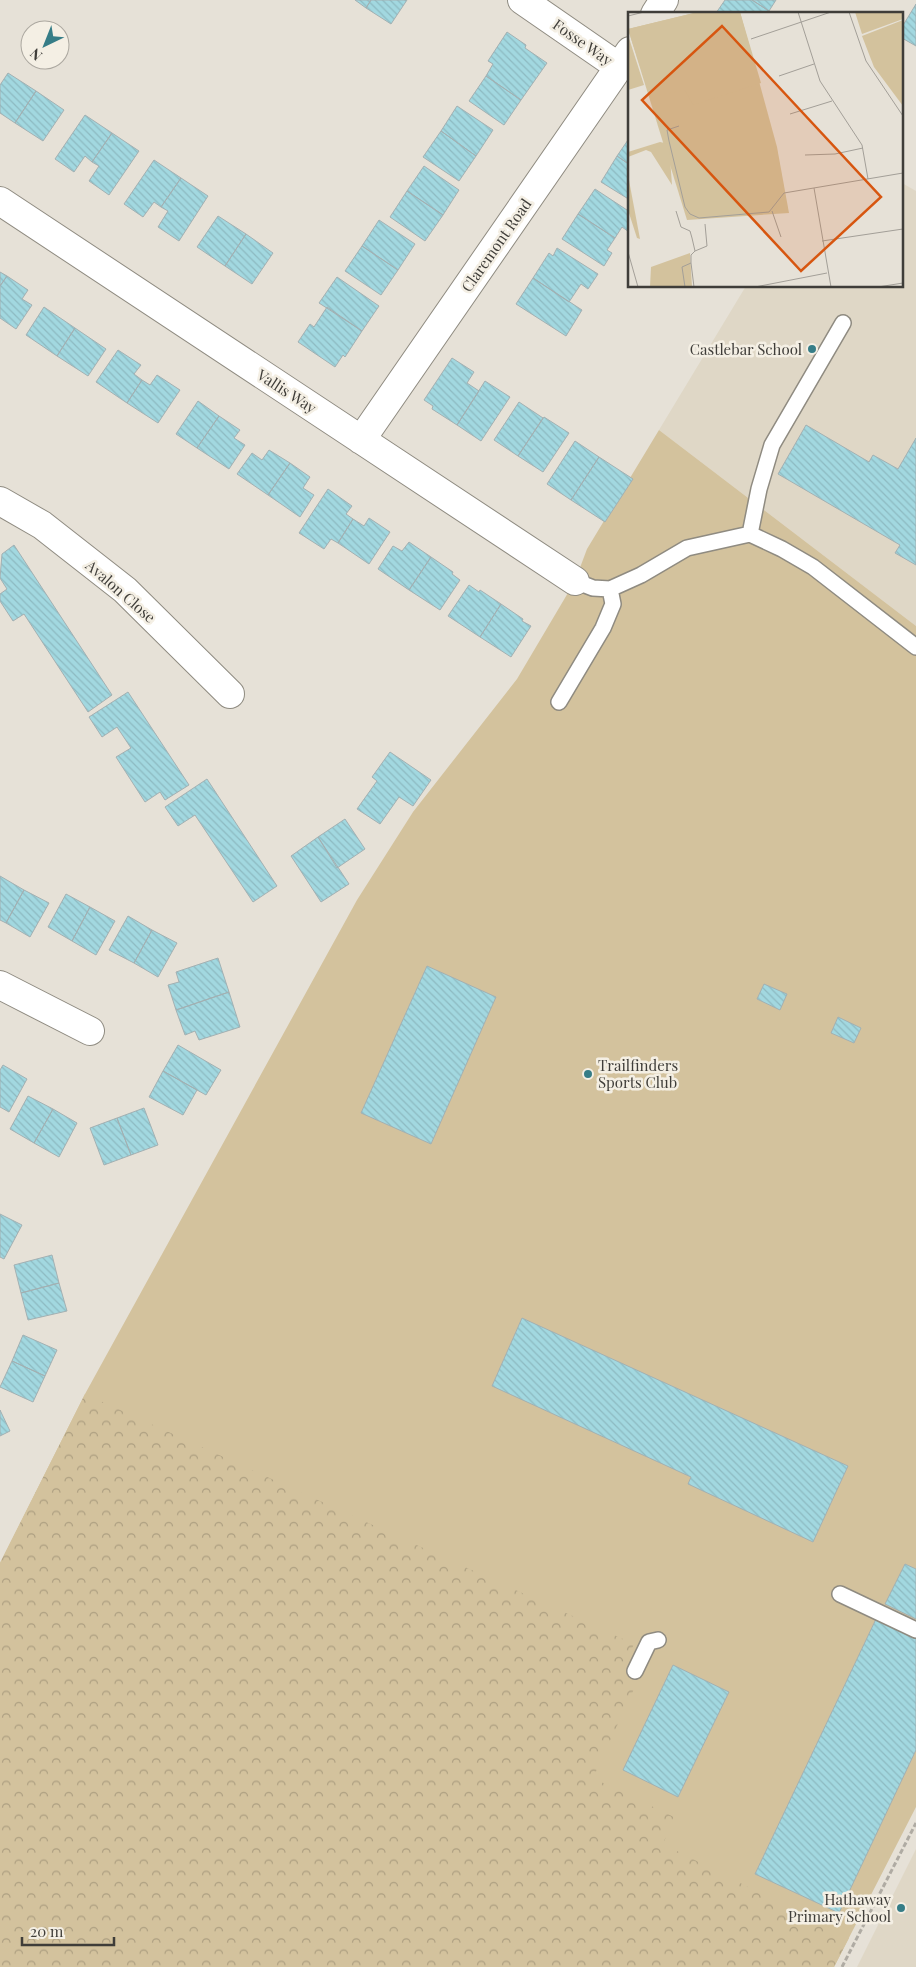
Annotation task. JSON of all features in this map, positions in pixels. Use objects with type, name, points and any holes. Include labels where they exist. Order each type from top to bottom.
[{"type":"street","name":"Fosse Way","points":[[522,0],[624,59]]},
{"type":"street","points":[[656,12],[664,0]]},
{"type":"street","name":"Claremont Road","points":[[361,440],[624,59]]},
{"type":"street","name":"Vallis Way","points":[[0,201],[575,581]]},
{"type":"street","name":"Avalon Close","points":[[0,501],[42,525],[125,590],[230,694]]},
{"type":"street","points":[[0,985],[90,1031]]},
{"type":"lane","points":[[750,534],[759,489],[772,445],[843,323]]},
{"type":"lane","points":[[575,581],[593,588],[610,589],[688,548],[750,534],[782,549],[813,568],[916,647]]},
{"type":"lane","points":[[559,702],[603,628],[613,604],[610,589]]},
{"type":"lane","points":[[840,1594],[916,1630]]},
{"type":"lane","points":[[635,1671],[649,1642],[658,1640]]},
{"type":"path","points":[[842,1967],[916,1823]]},
{"type":"shaded area","name":"Castlebar School","points":[[904,184],[916,191],[916,626],[659,430],[745,288],[904,288]]},
{"type":"shaded area","name":"Hathaway Primary School","points":[[916,1849],[916,1967],[857,1967]]},
{"type":"green space","name":"Trailfinders Sports Club","points":[[659,430],[916,626],[916,1807],[834,1967],[0,1967],[0,1563],[85,1394],[357,900],[413,812],[517,679],[575,581],[587,549]]},
{"type":"green space","points":[[85,1394],[634,1644],[622,1669],[639,1678],[593,1778],[674,1817],[663,1844],[849,1938],[834,1967],[0,1967],[0,1563]]},
{"type":"building","points":[[355,0],[371,0],[366,8]]},
{"type":"building","points":[[371,0],[407,0],[391,24],[366,8]]},
{"type":"building","points":[[725,0],[752,0],[769,11],[769,12],[717,12]]},
{"type":"building","points":[[752,0],[776,0],[769,11]]},
{"type":"building","points":[[916,4],[916,46],[904,39],[904,24]]},
{"type":"building","points":[[507,32],[526,45],[525,48],[547,63],[521,100],[486,76],[493,64],[488,61]]},
{"type":"building","points":[[8,73],[36,91],[15,123],[0,113],[0,85]]},
{"type":"building","points":[[486,76],[521,100],[504,125],[469,101]]},
{"type":"building","points":[[36,91],[64,110],[43,141],[15,123]]},
{"type":"building","points":[[457,106],[493,130],[476,156],[441,131]]},
{"type":"building","points":[[85,115],[112,133],[92,162],[85,156],[74,172],[55,159]]},
{"type":"building","points":[[441,131],[476,156],[459,181],[423,157]]},
{"type":"building","points":[[112,133],[139,151],[109,195],[89,181],[99,166],[92,162]]},
{"type":"building","points":[[628,140],[628,164],[617,156]]},
{"type":"building","points":[[617,156],[628,164],[628,199],[601,182]]},
{"type":"building","points":[[154,160],[181,178],[161,207],[154,202],[143,217],[124,204]]},
{"type":"building","points":[[424,166],[459,190],[443,215],[407,191]]},
{"type":"building","points":[[181,178],[208,196],[179,241],[158,227],[168,211],[161,207]]},
{"type":"building","points":[[595,189],[628,211],[628,231],[622,227],[615,238],[578,214]]},
{"type":"building","points":[[407,191],[443,215],[425,241],[390,217]]},
{"type":"building","points":[[578,214],[615,238],[607,250],[612,253],[604,266],[562,239]]},
{"type":"building","points":[[218,216],[246,234],[225,266],[197,247]]},
{"type":"building","points":[[379,220],[415,244],[398,270],[362,246]]},
{"type":"building","points":[[246,234],[273,253],[252,284],[225,266]]},
{"type":"building","points":[[362,246],[398,270],[381,295],[345,271]]},
{"type":"building","points":[[557,248],[598,274],[588,289],[581,284],[569,302],[533,278],[549,253],[553,256]]},
{"type":"building","points":[[0,272],[7,276],[0,286]]},
{"type":"building","points":[[7,276],[28,290],[22,299],[32,305],[16,329],[0,318],[0,286]]},
{"type":"building","points":[[337,277],[379,306],[362,331],[319,303]]},
{"type":"building","points":[[533,278],[582,310],[566,336],[516,304]]},
{"type":"building","points":[[44,307],[75,328],[57,356],[26,335]]},
{"type":"building","points":[[327,307],[362,331],[345,357],[343,355],[335,367],[298,342],[310,324],[314,327]]},
{"type":"building","points":[[75,328],[106,349],[88,376],[57,356]]},
{"type":"building","points":[[118,350],[141,365],[134,374],[142,380],[127,403],[96,382]]},
{"type":"building","points":[[452,358],[474,372],[467,383],[479,391],[457,425],[432,409],[433,406],[424,400]]},
{"type":"building","points":[[157,375],[180,390],[158,423],[127,403],[142,380],[150,385]]},
{"type":"building","points":[[485,381],[510,397],[481,441],[457,425]]},
{"type":"building","points":[[198,401],[219,416],[197,448],[176,434]]},
{"type":"building","points":[[519,402],[543,418],[518,456],[494,440]]},
{"type":"building","points":[[219,416],[240,430],[234,438],[245,445],[229,469],[197,448]]},
{"type":"building","points":[[544,417],[569,433],[543,472],[518,456]]},
{"type":"building","points":[[806,425],[869,462],[873,455],[898,469],[916,438],[916,565],[895,553],[900,545],[778,474]]},
{"type":"building","points":[[575,441],[599,457],[571,500],[547,484]]},
{"type":"building","points":[[269,450],[290,463],[268,495],[237,474],[252,453],[262,460]]},
{"type":"building","points":[[599,457],[633,479],[605,522],[571,500]]},
{"type":"building","points":[[290,463],[310,477],[303,488],[314,495],[300,517],[268,495]]},
{"type":"building","points":[[328,489],[352,506],[346,514],[353,519],[338,543],[331,539],[324,549],[299,533]]},
{"type":"building","points":[[369,518],[390,532],[369,564],[338,543],[353,519],[364,526]]},
{"type":"building","points":[[409,542],[431,557],[409,590],[378,569],[393,546],[402,551]]},
{"type":"building","points":[[14,545],[112,695],[88,712],[24,614],[13,621],[0,601],[0,594],[7,589],[0,578],[2,554]]},
{"type":"building","points":[[431,557],[453,572],[452,574],[460,580],[440,610],[409,590]]},
{"type":"building","points":[[469,585],[501,604],[480,637],[448,616]]},
{"type":"building","points":[[501,604],[531,626],[511,657],[480,637]]},
{"type":"building","points":[[128,692],[189,785],[165,800],[160,792],[145,802],[116,757],[131,748],[117,727],[102,737],[89,717]]},
{"type":"building","points":[[390,752],[431,780],[413,806],[399,797],[380,824],[357,809],[377,781],[372,777]]},
{"type":"building","points":[[207,779],[277,886],[253,902],[195,815],[178,826],[165,807]]},
{"type":"building","points":[[345,819],[365,849],[337,868],[318,837]]},
{"type":"building","points":[[318,837],[349,884],[321,902],[291,856]]},
{"type":"building","points":[[0,876],[24,890],[6,923],[0,920]]},
{"type":"building","points":[[24,890],[49,903],[30,937],[6,923]]},
{"type":"building","points":[[66,894],[90,907],[72,941],[48,927]]},
{"type":"building","points":[[90,907],[115,921],[96,955],[72,941]]},
{"type":"building","points":[[128,916],[152,930],[134,963],[109,950]]},
{"type":"building","points":[[152,930],[177,943],[158,977],[134,963]]},
{"type":"building","points":[[218,958],[229,992],[176,1010],[168,985],[179,982],[176,972]]},
{"type":"building","points":[[427,966],[496,997],[431,1144],[361,1113]]},
{"type":"building","points":[[764,984],[787,994],[780,1010],[757,999]]},
{"type":"building","points":[[229,992],[240,1027],[199,1040],[195,1031],[185,1035],[176,1010]]},
{"type":"building","points":[[838,1017],[861,1028],[854,1043],[831,1033]]},
{"type":"building","points":[[178,1045],[221,1070],[206,1095],[163,1071]]},
{"type":"building","points":[[3,1065],[27,1079],[9,1112],[0,1107],[0,1070]]},
{"type":"building","points":[[163,1071],[197,1090],[183,1115],[149,1097]]},
{"type":"building","points":[[28,1096],[53,1109],[34,1143],[10,1129]]},
{"type":"building","points":[[144,1108],[158,1145],[131,1155],[117,1118]]},
{"type":"building","points":[[53,1109],[77,1123],[59,1157],[34,1143]]},
{"type":"building","points":[[117,1118],[131,1155],[104,1165],[90,1128]]},
{"type":"building","points":[[0,1214],[22,1225],[4,1259],[0,1257]]},
{"type":"building","points":[[52,1255],[59,1283],[21,1293],[14,1265]]},
{"type":"building","points":[[59,1283],[67,1311],[28,1320],[21,1293]]},
{"type":"building","points":[[522,1318],[848,1466],[813,1542],[688,1484],[691,1477],[492,1386]]},
{"type":"building","points":[[23,1335],[57,1350],[45,1376],[12,1361]]},
{"type":"building","points":[[12,1361],[45,1376],[33,1402],[0,1387]]},
{"type":"building","points":[[0,1410],[10,1431],[0,1436]]},
{"type":"building","points":[[905,1564],[916,1569],[916,1619],[885,1604]]},
{"type":"building","points":[[876,1619],[916,1639],[916,1750],[839,1913],[755,1874]]},
{"type":"building","points":[[673,1665],[729,1692],[678,1797],[623,1770]]},
{"type":"place","name":"Castlebar School","points":[[812,349]]},
{"type":"place","name":"Trailfinders Sports Club","points":[[588,1074]]},
{"type":"place","name":"Hathaway Primary School","points":[[901,1908]]}]
